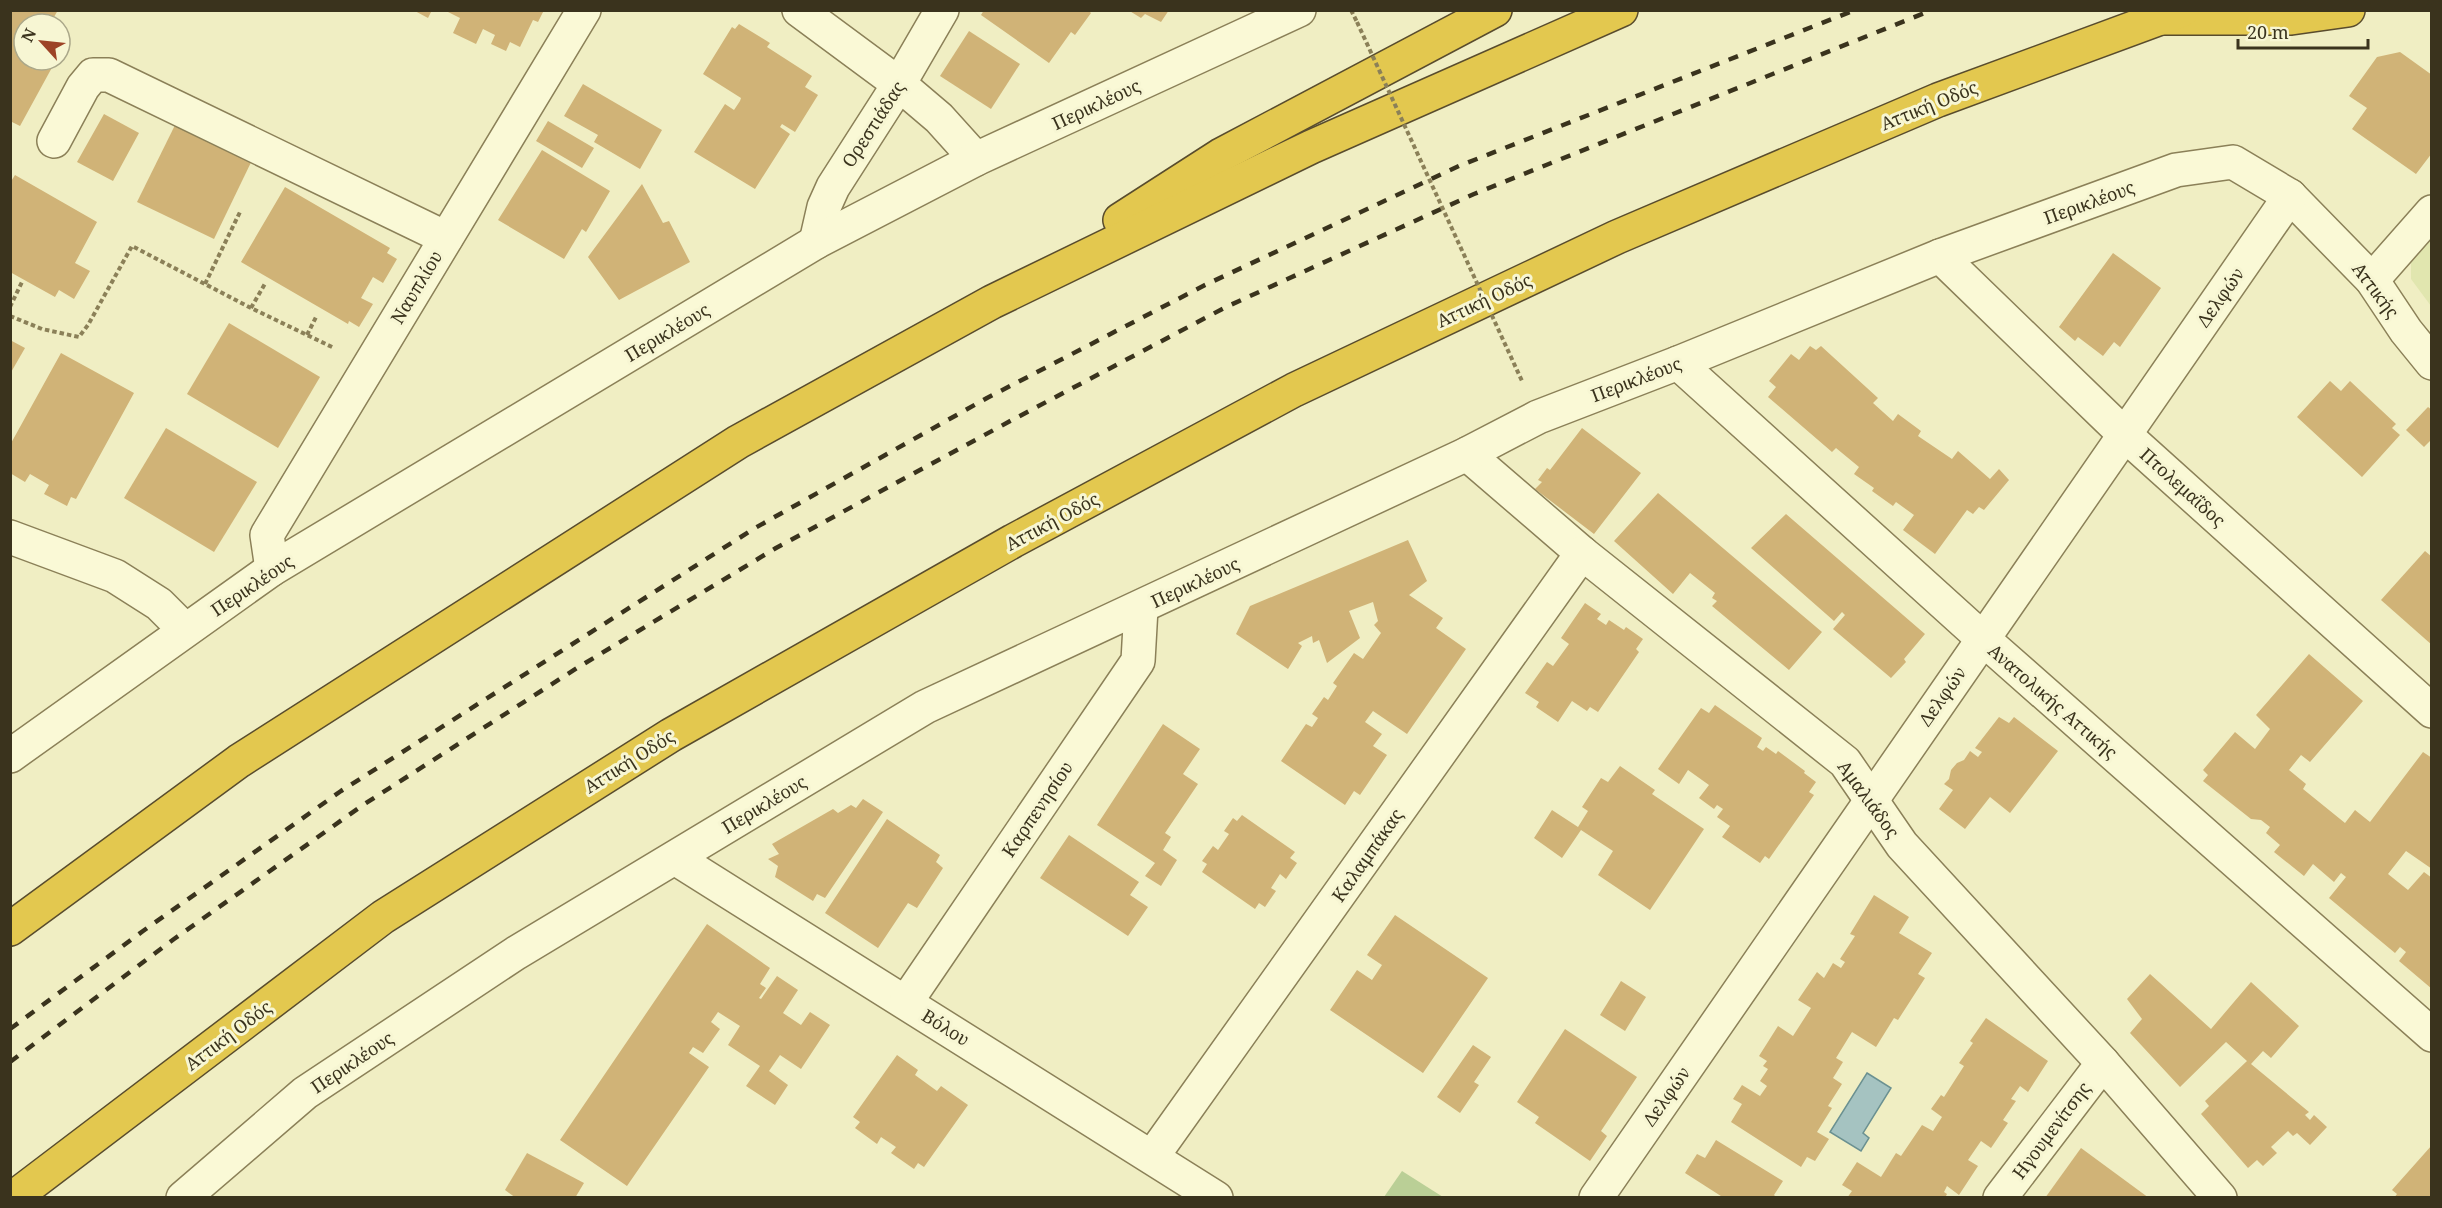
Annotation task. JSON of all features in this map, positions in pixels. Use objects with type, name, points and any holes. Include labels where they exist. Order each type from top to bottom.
[{"type":"highway","points":[[992,302],[1221,155],[1495,10]]},
{"type":"highway","points":[[10,929],[239,761],[738,442],[992,302],[1311,147],[1621,10]]},
{"type":"highway","points":[[2170,14],[2291,18],[2348,10]]},
{"type":"highway","name":"Αττική Οδός","points":[[13,1197],[383,917],[671,735],[1013,542],[1294,390],[1617,237],[1938,100],[2170,14]]},
{"type":"street","name":"Ναυπλίου","points":[[272,569],[267,535],[584,10]]},
{"type":"street","points":[[799,10],[899,84],[939,118],[976,159]]},
{"type":"street","name":"Ορεστιάδας","points":[[816,242],[824,207],[832,187],[899,84],[942,10]]},
{"type":"street","name":"Περικλέους","points":[[10,756],[272,569],[816,242],[976,159],[1299,10]]},
{"type":"street","points":[[54,141],[83,87],[93,75],[109,75],[446,238]]},
{"type":"street","name":"Περικλέους","points":[[183,1197],[304,1093],[516,953],[925,707],[1467,454],[1538,417],[1678,363],[1940,256],[2175,170],[2233,162],[2290,196]]},
{"type":"street","name":"Αττικής","points":[[2290,196],[2372,280],[2406,331],[2432,363]]},
{"type":"street","name":"Δελφών","points":[[1596,1197],[2290,196]]},
{"type":"street","points":[[2372,280],[2432,212]]},
{"type":"street","name":"Πτολεμαΐδος","points":[[1940,256],[2124,434],[2432,711]]},
{"type":"street","name":"Ανατολικής Αττικής","points":[[1678,363],[1982,638],[2432,1035]]},
{"type":"street","name":"Αμαλιάδος","points":[[1467,454],[1582,553],[1845,762],[1902,845],[2103,1063],[2220,1197]]},
{"type":"street","points":[[10,537],[115,576],[159,604],[185,630]]},
{"type":"street","name":"Καλαμπάκας","points":[[1152,1157],[1582,553]]},
{"type":"street","name":"Καρπενησίου","points":[[906,1002],[1137,661],[1141,608]]},
{"type":"street","name":"Βόλου","points":[[675,858],[1216,1197]]},
{"type":"street","name":"Ηγουμενίτσης","points":[[2000,1197],[2103,1063]]},
{"type":"path","points":[[1351,10],[1522,381]]},
{"type":"path","points":[[205,284],[240,212]]},
{"type":"path","points":[[10,316],[42,329],[79,336],[88,325],[132,246],[251,308],[369,365]]},
{"type":"path","points":[[10,307],[22,282]]},
{"type":"path","points":[[251,308],[266,282]]},
{"type":"path","points":[[307,335],[316,317]]},
{"type":"green space","points":[[2431,234],[2431,306],[2411,279],[2411,263]]},
{"type":"green space","points":[[1402,1171],[1443,1197],[1384,1197]]},
{"type":"water","points":[[1867,1073],[1891,1088],[1863,1133],[1869,1138],[1861,1151],[1830,1132]]},
{"type":"building","points":[[10,10],[58,10],[57,12],[12,12],[12,72],[50,72],[20,126],[10,121]]},
{"type":"building","points":[[413,10],[432,10],[428,18]]},
{"type":"building","points":[[444,10],[544,10],[538,22],[533,20],[520,47],[510,42],[506,51],[491,44],[495,35],[483,29],[476,44],[453,33],[460,18]]},
{"type":"building","points":[[984,10],[1088,10],[1091,13],[1075,35],[1071,32],[1049,63],[981,15]]},
{"type":"building","points":[[1128,10],[1169,10],[1161,22],[1145,14],[1141,18]]},
{"type":"building","points":[[739,24],[770,43],[767,47],[812,76],[805,87],[818,95],[795,132],[782,124],[780,127],[790,134],[755,189],[694,152],[725,104],[734,110],[740,101],[741,98],[703,74],[732,27],[735,29]]},
{"type":"building","points":[[969,31],[1020,64],[991,109],[940,76]]},
{"type":"building","points":[[2400,52],[2432,75],[2432,153],[2416,174],[2352,129],[2367,108],[2349,96],[2377,57]]},
{"type":"building","points":[[583,84],[662,130],[640,169],[594,142],[598,135],[564,116]]},
{"type":"building","points":[[104,114],[139,133],[113,181],[77,162]]},
{"type":"building","points":[[180,115],[256,152],[214,239],[137,202]]},
{"type":"building","points":[[548,121],[594,148],[582,168],[536,141]]},
{"type":"building","points":[[542,150],[610,191],[586,232],[582,229],[564,259],[498,220]]},
{"type":"building","points":[[15,175],[97,222],[75,263],[90,271],[74,299],[59,290],[55,297],[10,272],[10,183]]},
{"type":"building","points":[[642,184],[663,223],[669,221],[690,262],[619,300],[588,257]]},
{"type":"building","points":[[285,187],[390,248],[387,253],[397,259],[383,283],[373,277],[361,298],[373,304],[359,327],[349,321],[348,324],[241,262]]},
{"type":"building","points":[[2113,253],[2161,288],[2120,347],[2114,342],[2103,356],[2078,337],[2075,341],[2059,327]]},
{"type":"building","points":[[229,323],[320,377],[278,448],[187,394]]},
{"type":"building","points":[[10,340],[25,348],[10,374]]},
{"type":"building","points":[[1810,346],[1816,350],[1821,346],[1878,398],[1873,403],[1893,421],[1898,414],[1921,431],[1918,436],[1952,459],[1958,451],[1990,479],[1999,469],[2009,480],[1984,510],[1979,507],[1973,514],[1967,510],[1935,554],[1903,530],[1914,515],[1896,502],[1893,506],[1872,491],[1874,488],[1854,474],[1859,467],[1836,448],[1832,452],[1768,397],[1776,387],[1769,381],[1791,354],[1799,360]]},
{"type":"building","points":[[61,353],[134,393],[76,499],[71,497],[67,506],[44,494],[49,485],[30,474],[25,482],[10,473],[10,445]]},
{"type":"building","points":[[2330,381],[2341,391],[2350,381],[2396,424],[2392,428],[2400,435],[2362,477],[2297,417]]},
{"type":"building","points":[[2428,407],[2432,410],[2432,439],[2424,447],[2406,430]]},
{"type":"building","points":[[166,428],[257,482],[214,552],[124,498]]},
{"type":"building","points":[[1582,428],[1641,473],[1594,534],[1535,489],[1542,482],[1538,480],[1547,468],[1550,470]]},
{"type":"building","points":[[1658,493],[1822,632],[1789,670],[1712,606],[1717,601],[1712,598],[1715,593],[1690,573],[1673,594],[1614,541]]},
{"type":"building","points":[[1786,514],[1925,634],[1904,659],[1906,662],[1891,678],[1833,629],[1845,615],[1842,612],[1834,621],[1751,548]]},
{"type":"building","points":[[1408,540],[1427,581],[1409,595],[1443,618],[1436,628],[1466,649],[1407,734],[1373,711],[1365,722],[1382,734],[1373,746],[1387,755],[1360,795],[1354,791],[1345,805],[1281,761],[1306,724],[1312,727],[1318,718],[1312,714],[1324,697],[1328,700],[1337,686],[1333,683],[1354,653],[1363,659],[1381,633],[1374,625],[1378,621],[1373,602],[1349,611],[1360,638],[1327,663],[1319,640],[1313,643],[1312,636],[1298,643],[1302,646],[1288,669],[1236,634],[1250,606]]},
{"type":"building","points":[[2425,551],[2432,557],[2432,645],[2381,600]]},
{"type":"building","points":[[1585,603],[1601,614],[1597,619],[1606,625],[1609,620],[1624,630],[1626,627],[1643,639],[1636,649],[1639,652],[1598,712],[1590,707],[1587,711],[1572,701],[1558,722],[1536,707],[1539,702],[1525,693],[1547,662],[1553,666],[1569,644],[1561,638]]},
{"type":"building","points":[[2309,654],[2363,701],[2310,762],[2301,755],[2289,770],[2306,784],[2303,789],[2345,823],[2355,810],[2370,822],[2423,752],[2432,758],[2432,869],[2406,851],[2388,874],[2408,890],[2424,872],[2432,878],[2432,989],[2399,961],[2406,952],[2400,947],[2395,953],[2329,898],[2346,877],[2341,873],[2334,882],[2313,864],[2304,876],[2274,852],[2280,845],[2266,833],[2270,827],[2261,820],[2251,819],[2203,781],[2208,775],[2203,770],[2235,732],[2255,749],[2270,729],[2256,715]]},
{"type":"building","points":[[1715,705],[1762,738],[1757,747],[1763,751],[1766,747],[1776,754],[1778,751],[1816,782],[1809,792],[1814,795],[1769,859],[1765,856],[1760,863],[1722,837],[1730,826],[1717,817],[1723,809],[1717,805],[1714,809],[1699,798],[1709,785],[1688,770],[1679,784],[1658,769],[1701,708],[1709,713]]},
{"type":"building","points":[[1999,717],[2009,723],[2014,717],[2058,751],[2010,813],[1990,797],[1965,829],[1939,809],[1953,790],[1944,784],[1949,779],[1951,770],[1957,763],[1964,760],[1970,751],[1978,757],[1982,752],[1975,748]]},
{"type":"building","points":[[1163,724],[1200,749],[1183,774],[1198,784],[1165,833],[1171,837],[1163,850],[1177,860],[1161,886],[1145,876],[1155,863],[1097,825]]},
{"type":"building","points":[[1620,766],[1655,790],[1652,794],[1704,829],[1650,910],[1598,875],[1613,851],[1581,830],[1562,858],[1534,838],[1552,810],[1578,827],[1588,811],[1582,807],[1601,778],[1608,782]]},
{"type":"building","points":[[863,799],[883,812],[825,898],[817,894],[813,901],[775,877],[778,866],[768,859],[779,854],[772,844],[833,809],[838,813],[851,805],[856,808]]},
{"type":"building","points":[[1242,815],[1295,852],[1290,858],[1297,863],[1286,879],[1280,874],[1271,888],[1276,891],[1265,907],[1259,903],[1255,909],[1202,872],[1207,864],[1202,861],[1213,846],[1218,850],[1229,834],[1224,831],[1233,818],[1237,821]]},
{"type":"building","points":[[887,819],[940,855],[936,862],[943,868],[917,908],[908,903],[878,948],[825,913]]},
{"type":"building","points":[[1069,835],[1139,882],[1130,895],[1148,907],[1128,936],[1040,878]]},
{"type":"building","points":[[1874,895],[1909,917],[1899,933],[1932,953],[1918,974],[1925,978],[1898,1020],[1894,1018],[1876,1047],[1852,1032],[1836,1058],[1843,1062],[1833,1078],[1842,1084],[1828,1106],[1832,1108],[1817,1132],[1829,1139],[1815,1161],[1807,1157],[1801,1167],[1731,1122],[1742,1104],[1733,1099],[1742,1085],[1760,1096],[1767,1086],[1760,1081],[1768,1069],[1763,1066],[1767,1061],[1759,1056],[1778,1026],[1793,1036],[1811,1008],[1798,1000],[1817,972],[1824,978],[1833,963],[1841,968],[1845,962],[1840,959],[1855,936],[1850,934]]},
{"type":"building","points":[[1395,915],[1488,978],[1423,1073],[1330,1010],[1357,970],[1372,980],[1382,965],[1367,955]]},
{"type":"building","points":[[707,924],[770,968],[760,984],[766,988],[759,998],[761,999],[777,976],[798,990],[783,1013],[801,1025],[810,1012],[830,1025],[801,1069],[780,1055],[769,1071],[788,1085],[775,1105],[746,1086],[760,1066],[728,1045],[740,1026],[718,1012],[711,1022],[720,1029],[703,1053],[693,1047],[689,1053],[709,1067],[627,1186],[560,1140]]},
{"type":"building","points":[[2150,974],[2211,1029],[2251,982],[2299,1026],[2271,1058],[2263,1051],[2251,1064],[2309,1112],[2305,1115],[2310,1120],[2314,1115],[2327,1127],[2310,1145],[2297,1133],[2293,1136],[2288,1131],[2271,1147],[2277,1153],[2263,1166],[2257,1160],[2248,1168],[2201,1114],[2209,1106],[2205,1101],[2247,1061],[2226,1042],[2180,1087],[2130,1033],[2142,1019],[2127,999]]},
{"type":"building","points":[[1621,981],[1646,997],[1625,1031],[1600,1015]]},
{"type":"building","points":[[1986,1018],[2048,1061],[2028,1092],[2020,1086],[2011,1099],[2016,1101],[2003,1120],[2008,1123],[1991,1148],[1981,1141],[1968,1160],[1978,1166],[1959,1195],[1947,1186],[1944,1192],[1947,1194],[1945,1198],[1847,1198],[1852,1191],[1842,1185],[1857,1162],[1881,1177],[1896,1153],[1901,1156],[1922,1125],[1933,1131],[1942,1117],[1931,1109],[1941,1095],[1944,1097],[1964,1066],[1959,1063],[1973,1043],[1970,1041]]},
{"type":"building","points":[[1565,1029],[1637,1077],[1601,1131],[1607,1136],[1590,1161],[1535,1123],[1539,1117],[1517,1102]]},
{"type":"building","points":[[1473,1045],[1491,1057],[1474,1082],[1479,1085],[1460,1113],[1437,1097]]},
{"type":"building","points":[[897,1055],[918,1070],[915,1075],[937,1091],[941,1086],[968,1105],[924,1167],[918,1163],[914,1169],[891,1153],[896,1147],[881,1137],[877,1144],[855,1128],[860,1122],[853,1117]]},
{"type":"building","points":[[1716,1140],[1783,1181],[1774,1195],[1777,1198],[1724,1198],[1685,1173],[1697,1154],[1705,1158]]},
{"type":"building","points":[[2432,1145],[2432,1198],[2394,1198],[2397,1194],[2392,1190]]},
{"type":"building","points":[[2081,1148],[2149,1198],[2045,1198]]},
{"type":"building","points":[[527,1153],[584,1183],[575,1198],[516,1198],[505,1190]]},
{"type":"railway","points":[[10,1029],[143,931],[341,791],[755,528],[987,398],[1205,285],[1459,166],[1855,10]]},
{"type":"railway","points":[[10,1062],[174,939],[363,805],[577,668],[776,548],[1226,307],[1474,194],[1932,10]]}]
